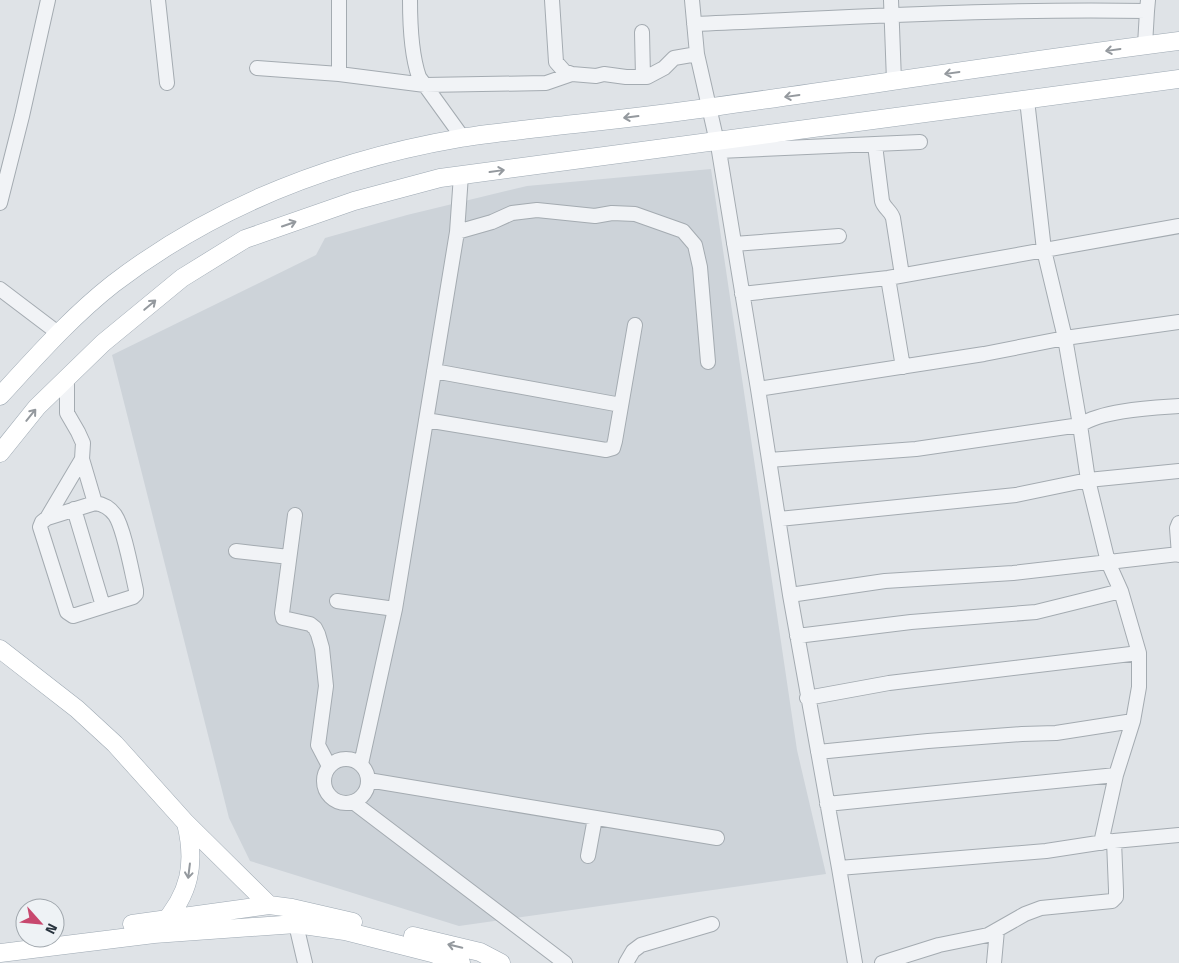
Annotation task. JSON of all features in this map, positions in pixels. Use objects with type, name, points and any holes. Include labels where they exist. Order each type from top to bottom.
[{"type":"main road","points":[[0,396],[58,333],[111,286],[163,248],[221,216],[285,185],[336,168],[402,149],[463,138],[709,108],[1179,41]]},
{"type":"main road","points":[[0,453],[37,407],[65,380],[103,344],[182,278],[245,239],[354,201],[440,178],[717,146],[1179,79]]},
{"type":"main road","points":[[0,650],[77,709],[115,744],[186,823],[269,905],[294,916],[345,932],[432,953],[461,963]]},
{"type":"main road","points":[[154,934],[167,920],[183,894],[189,879],[191,843],[186,823]]},
{"type":"main road","points":[[65,933],[269,905]]},
{"type":"main road","points":[[0,953],[294,916],[480,952],[501,963]]},
{"type":"main road","points":[[0,941],[15,939]]},
{"type":"street","points":[[0,203],[48,0]]},
{"type":"street","points":[[158,0],[167,83]]},
{"type":"street","points":[[339,74],[340,0]]},
{"type":"street","points":[[410,0],[416,69],[419,77],[463,138]]},
{"type":"street","points":[[552,0],[556,62],[564,71],[572,74],[643,77],[655,74],[674,58],[697,54]]},
{"type":"street","points":[[692,0],[697,54],[717,146],[807,698],[840,868],[855,963]]},
{"type":"street","points":[[891,0],[894,81]]},
{"type":"street","points":[[694,24],[1147,5],[1145,45]]},
{"type":"street","points":[[642,32],[643,77]]},
{"type":"street","points":[[257,68],[339,74],[425,85],[546,83],[572,74]]},
{"type":"street","points":[[882,963],[939,945],[988,935],[1025,914],[1041,908],[1112,901],[1116,897],[1108,842],[1116,775],[1133,721],[1139,687],[1139,653],[1121,591],[1108,562],[1088,480],[1065,338],[1044,250],[1027,100]]},
{"type":"street","points":[[717,146],[875,145],[920,142]]},
{"type":"street","points":[[875,145],[883,205],[892,212],[902,275]]},
{"type":"street","points":[[361,764],[395,609],[457,232],[461,176]]},
{"type":"street","points":[[457,232],[492,222],[512,213],[537,210],[594,216],[612,213],[635,214],[683,231],[695,246],[700,267],[708,362]]},
{"type":"street","points":[[742,294],[888,278],[1179,226]]},
{"type":"street","points":[[734,244],[839,236]]},
{"type":"street","points":[[888,278],[903,368]]},
{"type":"street","points":[[0,289],[58,333]]},
{"type":"street","points":[[758,389],[903,368],[1065,338],[1179,322]]},
{"type":"street","points":[[426,420],[606,450],[612,448],[615,441],[635,324]]},
{"type":"street","points":[[434,371],[621,405]]},
{"type":"street","points":[[65,380],[67,385],[67,413],[82,443],[82,459],[95,502]]},
{"type":"street","points":[[769,460],[916,449],[1080,425],[1089,419],[1104,416],[1179,406]]},
{"type":"street","points":[[46,518],[95,502],[102,504],[115,514],[120,526],[136,594],[133,597],[73,616],[67,612],[40,526],[82,459]]},
{"type":"street","points":[[779,519],[1016,495],[1088,480],[1179,471]]},
{"type":"street","points":[[74,509],[104,606]]},
{"type":"street","points":[[295,515],[282,613],[283,618],[287,620],[310,624],[318,634],[322,648],[326,686],[318,745],[329,766]]},
{"type":"street","points":[[790,595],[885,582],[1013,573],[1179,554],[1177,528],[1179,523]]},
{"type":"street","points":[[236,551],[289,557]]},
{"type":"street","points":[[797,636],[911,622],[1036,612],[1121,591]]},
{"type":"street","points":[[337,601],[395,609]]},
{"type":"street","points":[[807,698],[889,683],[1139,653]]},
{"type":"street","points":[[818,752],[947,739],[1056,733],[1133,721]]},
{"type":"street","points":[[345,758],[361,764],[365,768],[368,780],[368,785],[362,796],[353,802],[347,803],[336,801],[327,793],[324,776],[329,766],[345,758]]},
{"type":"street","points":[[827,804],[1116,775]]},
{"type":"street","points":[[368,780],[717,838]]},
{"type":"street","points":[[353,802],[564,963]]},
{"type":"street","points":[[588,856],[594,818]]},
{"type":"street","points":[[840,868],[1046,851],[1108,842],[1179,835]]},
{"type":"street","points":[[294,916],[305,963]]},
{"type":"street","points":[[626,963],[633,951],[641,945],[712,924]]},
{"type":"street","points":[[994,963],[997,930]]},
{"type":"shaded area","points":[[711,169],[797,750],[826,874],[459,926],[250,861],[229,818],[112,355],[316,255],[325,238],[407,215],[527,186]]}]
